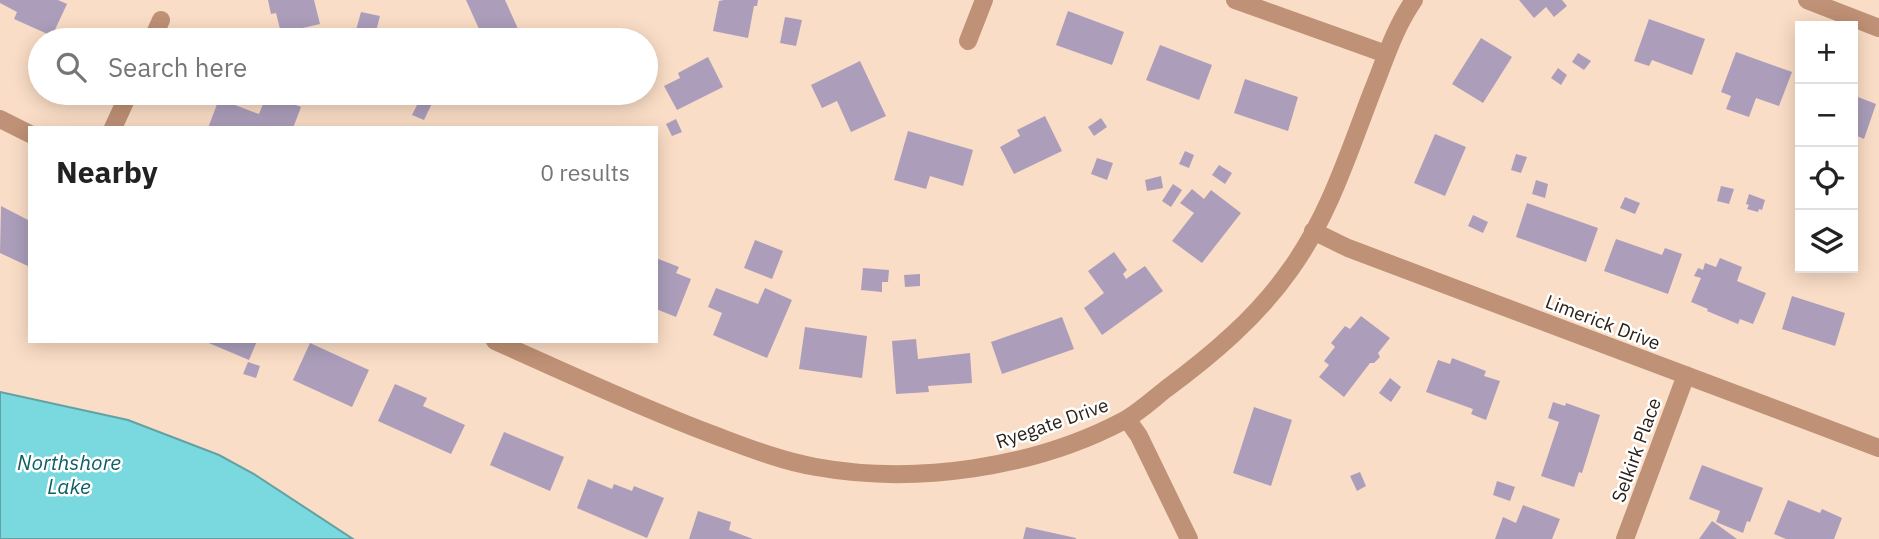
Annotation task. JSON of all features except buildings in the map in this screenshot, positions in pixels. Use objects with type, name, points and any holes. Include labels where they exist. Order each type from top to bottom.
[{"type":"street","points":[[968,41],[984,0]]},
{"type":"street","points":[[1235,0],[1385,54]]},
{"type":"street","name":"Ryegate Drive","points":[[499,343],[659,414],[745,446],[827,469],[877,475],[941,473],[1002,463],[1098,433],[1127,419],[1212,355],[1258,309],[1291,270],[1332,193],[1385,54],[1403,15],[1414,0]]},
{"type":"street","points":[[1807,0],[1879,28]]},
{"type":"street","points":[[157,28],[161,20]]},
{"type":"street","points":[[114,126],[124,105]]},
{"type":"street","points":[[0,119],[28,133]]},
{"type":"street","name":"Limerick Drive","points":[[1313,231],[1348,248],[1879,447]]},
{"type":"street","name":"Selkirk Place","points":[[1625,539],[1686,375]]},
{"type":"street","points":[[1127,419],[1139,436],[1189,539]]},
{"type":"water","name":"Northshore Lake","points":[[0,392],[128,420],[219,455],[254,474],[353,539],[0,539]]}]
